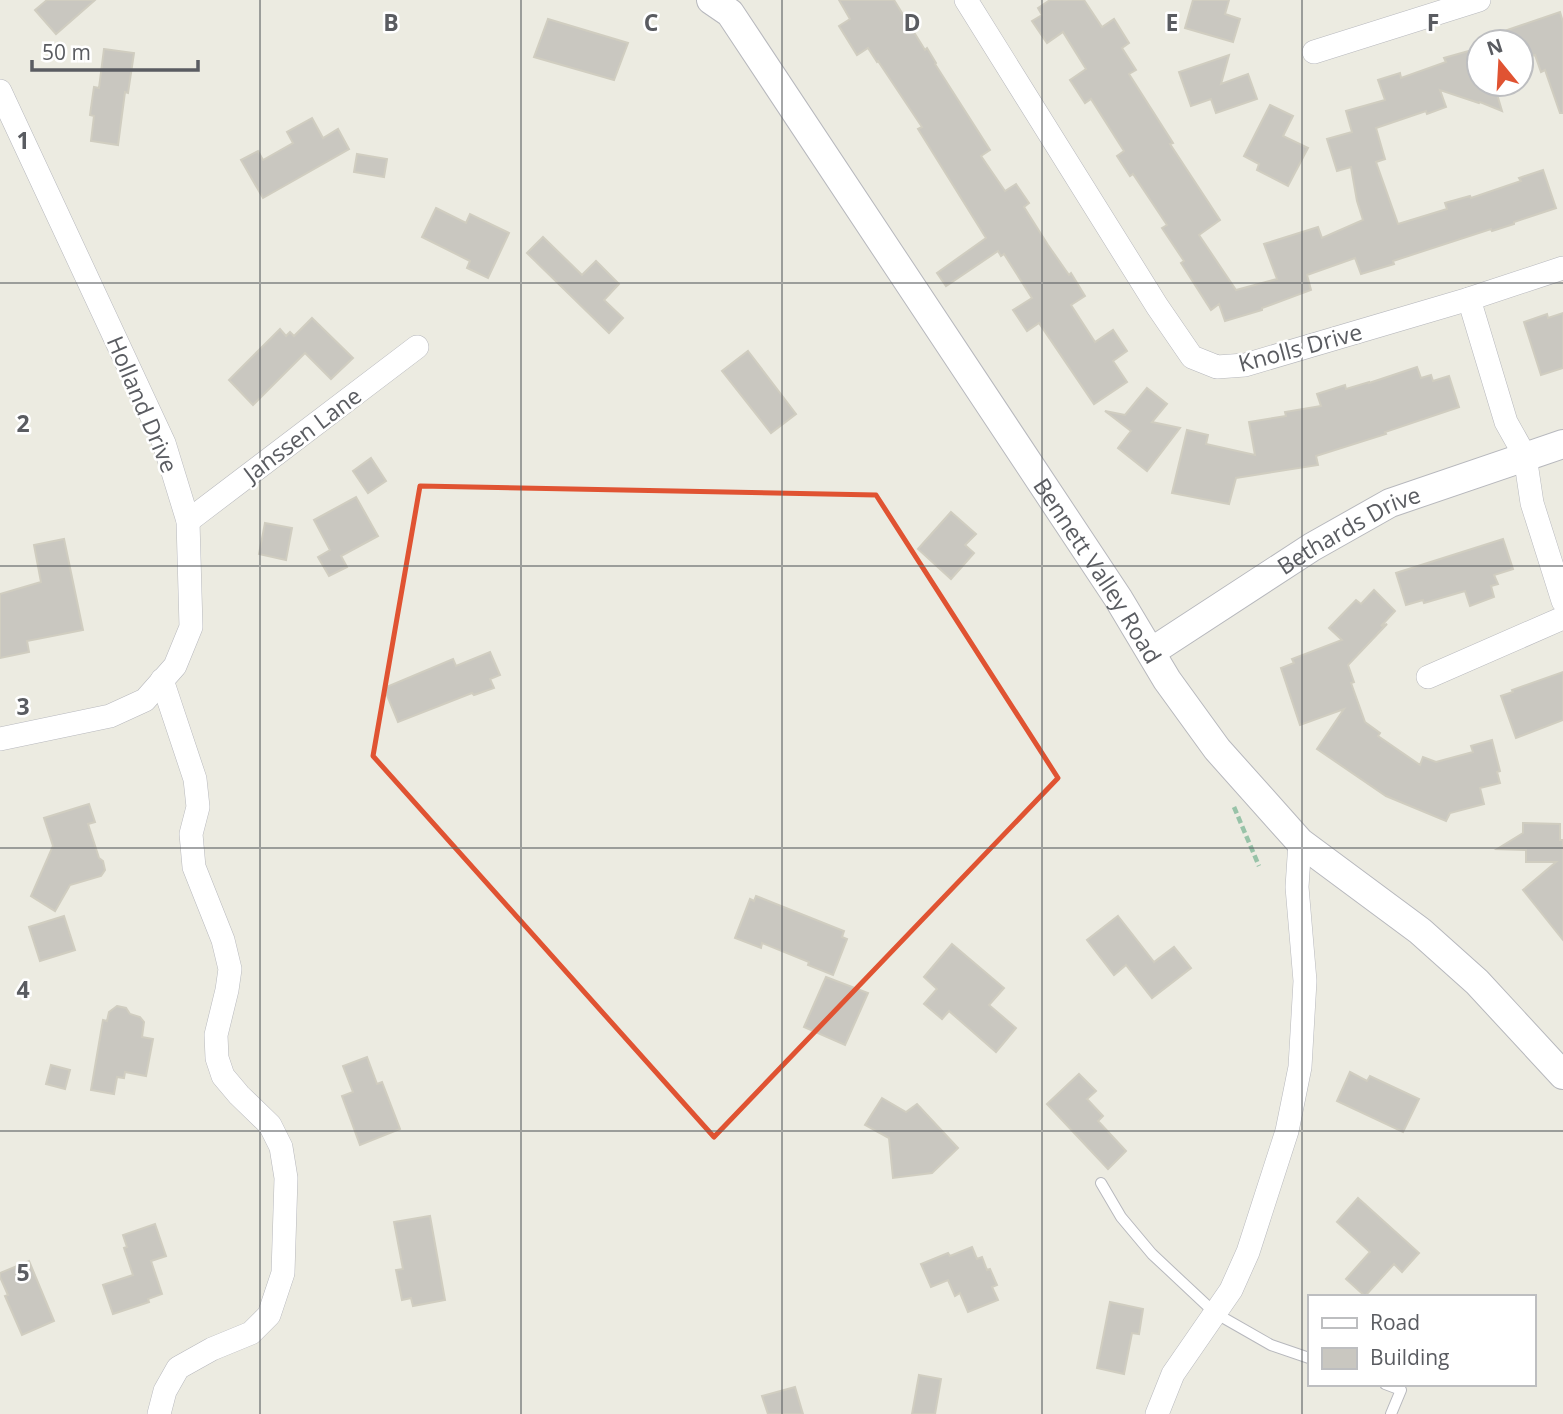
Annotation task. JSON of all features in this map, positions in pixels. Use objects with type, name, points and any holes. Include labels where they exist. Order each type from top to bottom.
[{"type":"street","name":"Bennett Valley Road","points":[[711,0],[730,13],[1118,598],[1167,680],[1217,749],[1300,842],[1420,931],[1477,982],[1563,1075]]},
{"type":"street","name":"Knolls Drive","points":[[966,0],[1157,306],[1192,357],[1217,368],[1245,365],[1469,299],[1563,268]]},
{"type":"street","points":[[1314,52],[1479,0]]},
{"type":"street","name":"Holland Drive","points":[[0,91],[164,443],[188,521],[191,627],[175,666],[145,700],[110,716],[0,739]]},
{"type":"street","points":[[1469,299],[1506,422],[1525,456],[1532,503],[1563,601]]},
{"type":"street","name":"Janssen Lane","points":[[188,521],[417,347]]},
{"type":"street","name":"Bethards Drive","points":[[1151,652],[1312,547],[1390,503],[1563,444]]},
{"type":"street","points":[[1429,677],[1563,618]]},
{"type":"street","points":[[159,1414],[165,1391],[178,1368],[212,1349],[251,1333],[269,1315],[284,1273],[286,1178],[281,1147],[270,1125],[223,1076],[217,1058],[216,1035],[230,969],[223,940],[194,867],[191,834],[198,807],[195,779],[162,680]]},
{"type":"street","points":[[1157,1414],[1173,1374],[1231,1290],[1248,1252],[1287,1131],[1300,1067],[1305,981],[1297,887],[1300,842]]},
{"type":"lane","points":[[1101,1183],[1121,1217],[1152,1254],[1215,1313],[1271,1345],[1308,1358]]},
{"type":"lane","points":[[1390,1386],[1401,1390],[1391,1414]]},
{"type":"highlighted area","points":[[420,486],[876,495],[1058,778],[714,1137],[373,756]]},
{"type":"building","points":[[47,0],[95,0],[56,34],[35,10]]},
{"type":"building","points":[[839,0],[894,0],[990,150],[981,156],[1005,191],[1016,184],[1029,203],[1024,207],[1085,296],[1071,305],[1095,342],[1113,330],[1127,351],[1113,361],[1127,382],[1094,404],[1039,323],[1027,331],[1013,310],[1032,298],[1004,254],[1001,256],[998,251],[946,286],[937,273],[986,238],[918,129],[922,127],[878,61],[868,48],[857,55],[839,26],[850,19]]},
{"type":"building","points":[[1050,0],[1084,0],[1102,27],[1114,19],[1129,43],[1122,48],[1136,70],[1129,74],[1173,143],[1170,144],[1220,220],[1199,235],[1236,290],[1277,279],[1264,244],[1318,227],[1322,238],[1363,220],[1351,167],[1337,171],[1327,139],[1352,132],[1346,111],[1385,100],[1378,80],[1400,73],[1401,78],[1446,62],[1444,58],[1465,52],[1465,98],[1498,98],[1502,111],[1440,90],[1446,107],[1376,128],[1385,159],[1376,162],[1398,224],[1447,209],[1445,203],[1470,196],[1471,198],[1521,181],[1519,178],[1543,170],[1556,208],[1361,274],[1355,258],[1307,275],[1311,290],[1262,310],[1225,321],[1219,304],[1211,310],[1181,263],[1184,261],[1162,228],[1167,225],[1133,174],[1130,176],[1117,156],[1124,151],[1091,99],[1085,103],[1070,80],[1086,69],[1063,32],[1047,43],[1032,21],[1042,15],[1038,8]]},
{"type":"building","points":[[1193,0],[1229,0],[1225,14],[1240,19],[1233,42],[1185,28]]},
{"type":"building","points":[[1560,12],[1563,22],[1563,113],[1560,113],[1545,70],[1541,72],[1535,55],[1535,28],[1513,28]]},
{"type":"building","points":[[548,19],[628,43],[614,80],[534,57]]},
{"type":"building","points":[[104,49],[134,53],[128,93],[125,92],[118,145],[91,141],[94,116],[90,115],[94,87],[99,88]]},
{"type":"building","points":[[1229,55],[1221,84],[1248,74],[1257,99],[1216,113],[1211,99],[1191,106],[1179,72]]},
{"type":"building","points":[[1270,105],[1293,116],[1283,136],[1308,148],[1288,186],[1257,170],[1259,164],[1244,156]]},
{"type":"building","points":[[312,118],[323,138],[338,129],[349,149],[263,198],[241,160],[258,151],[263,160],[293,143],[287,132]]},
{"type":"building","points":[[357,154],[387,159],[384,177],[354,172]]},
{"type":"building","points":[[436,208],[466,223],[470,214],[509,233],[488,278],[467,268],[470,261],[422,237]]},
{"type":"building","points":[[543,237],[582,275],[596,261],[619,284],[604,300],[623,318],[609,333],[527,253]]},
{"type":"building","points":[[1563,313],[1563,368],[1541,375],[1524,322],[1547,314],[1548,318]]},
{"type":"building","points":[[312,318],[353,358],[331,379],[305,353],[253,405],[229,380],[280,329],[286,336],[290,332],[294,336]]},
{"type":"building","points":[[748,351],[796,414],[771,433],[722,371]]},
{"type":"building","points":[[1417,367],[1421,378],[1431,375],[1433,381],[1449,376],[1459,407],[1316,456],[1318,465],[1236,478],[1229,504],[1172,493],[1187,430],[1208,435],[1206,444],[1255,455],[1249,422],[1286,416],[1285,412],[1321,406],[1317,394],[1345,385],[1346,389],[1369,383]]},
{"type":"building","points":[[1147,388],[1167,404],[1152,422],[1180,428],[1147,471],[1118,448],[1131,431],[1105,411],[1125,415]]},
{"type":"building","points":[[371,458],[386,481],[368,493],[353,471]]},
{"type":"building","points":[[356,497],[378,536],[341,556],[347,567],[329,576],[318,557],[330,550],[314,520]]},
{"type":"building","points":[[951,512],[976,534],[965,545],[974,553],[951,579],[918,549]]},
{"type":"building","points":[[265,523],[292,528],[286,560],[259,554]]},
{"type":"building","points":[[64,539],[83,630],[27,641],[29,652],[0,658],[0,594],[41,582],[34,545]]},
{"type":"building","points":[[1503,539],[1513,569],[1494,575],[1498,584],[1491,586],[1494,597],[1470,606],[1465,591],[1424,603],[1423,600],[1406,605],[1396,573]]},
{"type":"building","points":[[1374,590],[1395,611],[1381,626],[1387,624],[1348,665],[1354,682],[1351,683],[1365,722],[1380,733],[1378,736],[1420,765],[1423,757],[1436,762],[1473,752],[1471,746],[1492,740],[1500,771],[1497,772],[1500,783],[1480,788],[1484,804],[1450,813],[1446,821],[1386,796],[1317,749],[1344,709],[1300,725],[1281,668],[1294,663],[1292,659],[1342,640],[1329,628],[1356,600],[1361,604]]},
{"type":"building","points":[[490,652],[500,675],[490,679],[494,688],[474,695],[472,693],[398,722],[384,688],[453,659],[456,666]]},
{"type":"building","points":[[1563,672],[1563,720],[1516,738],[1501,696]]},
{"type":"building","points":[[89,804],[95,822],[88,824],[105,870],[101,876],[70,885],[55,911],[31,896],[53,846],[44,818]]},
{"type":"building","points":[[1523,823],[1560,824],[1560,840],[1563,840],[1563,940],[1523,890],[1556,862],[1526,862],[1526,850],[1497,849],[1523,833]]},
{"type":"building","points":[[756,896],[844,931],[842,937],[847,939],[833,975],[762,943],[761,948],[735,938],[750,899],[754,901]]},
{"type":"building","points":[[64,916],[75,950],[40,961],[29,927]]},
{"type":"building","points":[[1118,916],[1154,962],[1174,947],[1191,968],[1152,998],[1126,965],[1114,975],[1087,940]]},
{"type":"building","points":[[952,944],[1004,988],[989,1005],[1016,1028],[996,1052],[949,1011],[942,1019],[924,1004],[937,989],[924,977]]},
{"type":"building","points":[[826,977],[868,993],[845,1045],[804,1027]]},
{"type":"building","points":[[117,1006],[140,1017],[144,1022],[142,1037],[153,1039],[146,1076],[125,1072],[124,1078],[117,1077],[114,1094],[91,1090],[103,1020],[107,1021],[109,1012]]},
{"type":"building","points":[[367,1057],[377,1084],[382,1082],[400,1129],[360,1145],[342,1096],[353,1092],[343,1066]]},
{"type":"building","points":[[51,1065],[70,1070],[65,1089],[46,1084]]},
{"type":"building","points":[[1350,1072],[1367,1081],[1370,1076],[1419,1099],[1403,1132],[1337,1101]]},
{"type":"building","points":[[1079,1074],[1096,1091],[1087,1099],[1103,1116],[1098,1121],[1126,1151],[1108,1169],[1047,1104]]},
{"type":"building","points":[[882,1098],[906,1112],[917,1104],[958,1148],[932,1173],[893,1178],[889,1138],[865,1125]]},
{"type":"building","points":[[1358,1198],[1419,1253],[1402,1272],[1394,1264],[1364,1295],[1346,1279],[1370,1252],[1337,1222]]},
{"type":"building","points":[[430,1216],[445,1300],[413,1306],[411,1298],[402,1300],[396,1270],[403,1269],[394,1222]]},
{"type":"building","points":[[155,1224],[166,1256],[151,1261],[162,1294],[148,1299],[149,1302],[113,1314],[103,1285],[133,1275],[124,1248],[127,1247],[123,1235]]},
{"type":"building","points":[[972,1247],[977,1259],[982,1257],[987,1270],[990,1269],[997,1285],[992,1287],[998,1300],[968,1312],[960,1293],[955,1296],[948,1280],[931,1287],[921,1264]]},
{"type":"building","points":[[29,1261],[54,1321],[22,1335],[5,1296],[8,1295],[0,1273]]},
{"type":"building","points":[[1110,1302],[1143,1309],[1139,1334],[1132,1333],[1124,1374],[1097,1368]]},
{"type":"building","points":[[919,1375],[941,1379],[935,1414],[912,1414]]},
{"type":"building","points":[[795,1387],[803,1414],[768,1414],[762,1396]]}]
